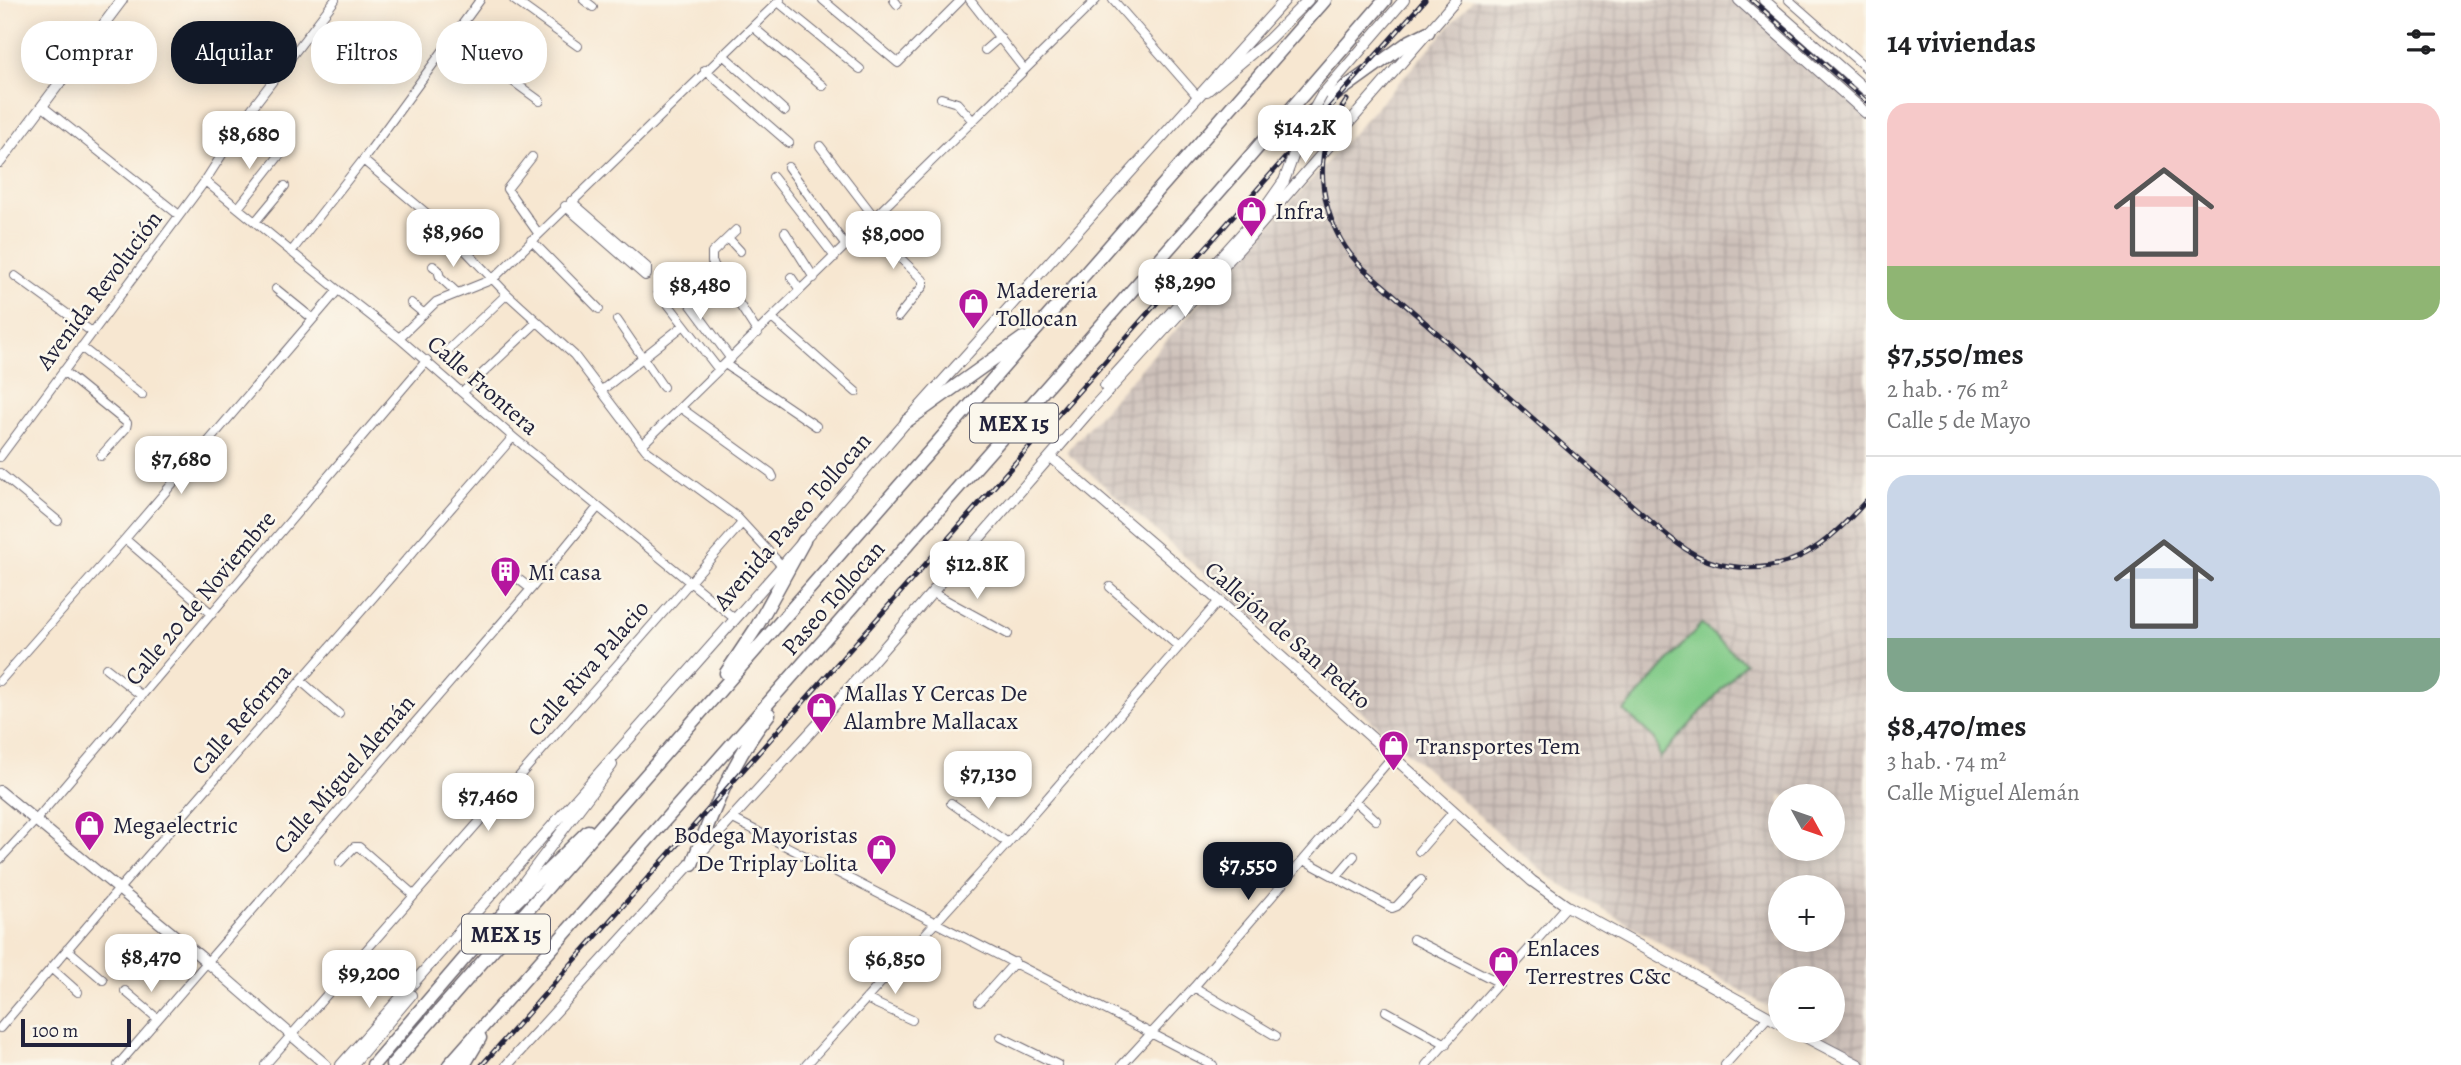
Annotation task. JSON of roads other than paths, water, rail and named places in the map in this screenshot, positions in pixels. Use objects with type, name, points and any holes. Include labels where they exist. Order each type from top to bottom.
[{"type":"highway","name":"Paseo Tollocan","points":[[392,1065],[1325,0]]},
{"type":"highway","name":"Paseo Tollocan","points":[[449,1065],[1385,0]]},
{"type":"highway","points":[[1239,169],[1271,140],[1328,98],[1410,41],[1428,32]]},
{"type":"highway","points":[[907,421],[1041,326]]},
{"type":"highway","points":[[708,703],[756,628],[804,541]]},
{"type":"highway","points":[[692,864],[719,798],[745,748],[759,726],[842,620]]},
{"type":"highway","points":[[373,1065],[499,918],[577,841],[620,804]]},
{"type":"highway","points":[[464,1065],[492,1015]]},
{"type":"main road","points":[[0,162],[122,0]]},
{"type":"main road","name":"Avenida Paseo Tollocan","points":[[341,1065],[907,421],[1285,0]]},
{"type":"main road","name":"Avenida Paseo Tollocan","points":[[1198,97],[1247,58],[1308,0]]},
{"type":"main road","points":[[1061,445],[1096,396],[1265,208],[1284,181],[1303,129],[1322,95],[1404,0]]},
{"type":"main road","points":[[509,1065],[733,818],[1061,445],[1262,223],[1456,0]]},
{"type":"main road","points":[[1739,0],[1866,113]]},
{"type":"main road","points":[[1764,0],[1866,90]]},
{"type":"main road","name":"Callejón de San Pedro","points":[[1051,457],[1219,601],[1532,881],[1567,906],[1768,1017]]},
{"type":"main road","points":[[499,918],[516,891],[604,776],[619,749]]},
{"type":"main road","points":[[0,791],[207,962],[326,1065]]},
{"type":"main road","name":"Avenida Paseo Tollocan","points":[[352,1065],[408,1000],[421,976]]},
{"type":"main road","points":[[1817,1043],[1859,1065]]},
{"type":"street","name":"Avenida Revolución","points":[[0,457],[205,181],[252,108],[335,0]]},
{"type":"street","points":[[464,21],[480,0]]},
{"type":"street","points":[[514,0],[578,46]]},
{"type":"street","points":[[584,0],[593,7]]},
{"type":"street","points":[[823,0],[898,63],[961,0]]},
{"type":"street","points":[[642,445],[1096,0]]},
{"type":"street","points":[[1113,0],[1198,97]]},
{"type":"street","points":[[1789,0],[1866,68]]},
{"type":"street","points":[[399,338],[436,302],[493,279],[705,70],[779,1],[860,69]]},
{"type":"street","points":[[972,1],[1024,69]]},
{"type":"street","points":[[753,27],[823,86]]},
{"type":"street","points":[[985,50],[1000,37]]},
{"type":"street","points":[[722,54],[785,111]]},
{"type":"street","points":[[291,252],[363,160],[436,59]]},
{"type":"street","points":[[705,70],[789,143]]},
{"type":"street","points":[[517,84],[540,101]]},
{"type":"street","points":[[941,98],[957,103],[973,121]]},
{"type":"street","points":[[42,106],[179,215]]},
{"type":"street","points":[[820,146],[875,218]]},
{"type":"street","points":[[238,208],[282,152]]},
{"type":"street","points":[[532,157],[510,182],[507,192],[538,233]]},
{"type":"street","points":[[363,160],[443,226],[507,294],[574,355],[642,445],[656,459],[716,500],[742,523],[782,566]]},
{"type":"street","points":[[788,167],[846,246]]},
{"type":"street","points":[[773,177],[835,257]]},
{"type":"street","name":"Calle Frontera","points":[[205,181],[427,360],[513,437],[735,619]]},
{"type":"street","points":[[255,222],[285,186]]},
{"type":"street","points":[[568,204],[645,276]]},
{"type":"street","points":[[867,226],[923,280],[923,286],[898,317]]},
{"type":"street","points":[[736,230],[712,253],[712,262],[758,333]]},
{"type":"street","points":[[785,232],[814,278]]},
{"type":"street","points":[[728,238],[740,251]]},
{"type":"street","points":[[531,240],[599,309]]},
{"type":"street","points":[[433,266],[456,292]]},
{"type":"street","points":[[15,276],[92,332]]},
{"type":"street","points":[[791,277],[800,290]]},
{"type":"street","points":[[674,282],[725,364]]},
{"type":"street","points":[[276,289],[313,319]]},
{"type":"street","points":[[0,681],[338,290]]},
{"type":"street","points":[[657,291],[684,325],[725,364],[816,426]]},
{"type":"street","points":[[445,353],[507,294]]},
{"type":"street","points":[[411,303],[423,313]]},
{"type":"street","points":[[773,318],[856,391]]},
{"type":"street","points":[[617,320],[663,387]]},
{"type":"street","points":[[463,392],[537,322]]},
{"type":"street","points":[[602,390],[684,325]]},
{"type":"street","points":[[81,347],[142,396]]},
{"type":"street","name":"Calle 20 de Noviembre","points":[[0,859],[427,360]]},
{"type":"street","points":[[63,371],[127,423],[126,428],[101,456]]},
{"type":"street","points":[[681,408],[773,477]]},
{"type":"street","name":"Calle Reforma","points":[[0,1028],[513,437]]},
{"type":"street","points":[[0,473],[58,522]]},
{"type":"street","name":"Calle Miguel Alemán","points":[[118,1065],[531,589],[598,507]]},
{"type":"street","name":"Calle Riva Palacio","points":[[265,1065],[742,523]]},
{"type":"street","points":[[125,539],[212,614]]},
{"type":"street","points":[[499,564],[531,589]]},
{"type":"street","points":[[1111,587],[1179,647]]},
{"type":"street","points":[[933,593],[1008,634]]},
{"type":"street","points":[[806,1065],[1008,843],[1219,601]]},
{"type":"street","points":[[106,668],[142,696]]},
{"type":"street","points":[[300,681],[339,714]]},
{"type":"street","points":[[1122,1065],[1194,988],[1393,756]]},
{"type":"street","points":[[1355,801],[1376,820]]},
{"type":"street","points":[[951,803],[1008,843]]},
{"type":"street","points":[[1419,851],[1454,811]]},
{"type":"street","points":[[733,818],[1213,1065]]},
{"type":"street","points":[[340,862],[354,847],[359,847],[414,895]]},
{"type":"street","points":[[1336,877],[1354,856]]},
{"type":"street","points":[[1304,860],[1393,908],[1421,880]]},
{"type":"street","points":[[1426,1065],[1567,906]]},
{"type":"street","points":[[1413,939],[1500,983]]},
{"type":"street","points":[[67,949],[103,980]]},
{"type":"street","points":[[979,1002],[1015,962]]},
{"type":"street","points":[[51,968],[78,992]]},
{"type":"street","points":[[1194,988],[1276,1036]]},
{"type":"street","points":[[125,991],[158,1019]]},
{"type":"street","points":[[866,999],[912,1020]]},
{"type":"street","points":[[1386,1011],[1446,1044]]},
{"type":"street","points":[[1726,1065],[1768,1017]]},
{"type":"street","points":[[1002,1037],[1040,1061],[1058,1065]]},
{"type":"railway","points":[[482,1065],[1425,0]]},
{"type":"railway","points":[[1752,0],[1866,101]]},
{"type":"railway","points":[[1347,100],[1329,133],[1323,155],[1323,173],[1328,209],[1342,242],[1352,256],[1670,538],[1703,559],[1716,563],[1751,568],[1771,566],[1789,561],[1822,543],[1866,501]]},
{"type":"place","name":"Infra","points":[[1252,238]]},
{"type":"place","name":"Madereria Tollocan","points":[[973,331]]},
{"type":"place","name":"Mi casa","points":[[505,599]]},
{"type":"place","name":"Mallas Y Cercas De Alambre Mallacax","points":[[821,734]]},
{"type":"place","name":"Transportes Tem","points":[[1393,773]]},
{"type":"place","name":"Megaelectric","points":[[90,852]]},
{"type":"place","name":"Bodega Mayoristas De Triplay Lolita","points":[[881,876]]},
{"type":"place","name":"Enlaces Terrestres C&c","points":[[1503,989]]}]
